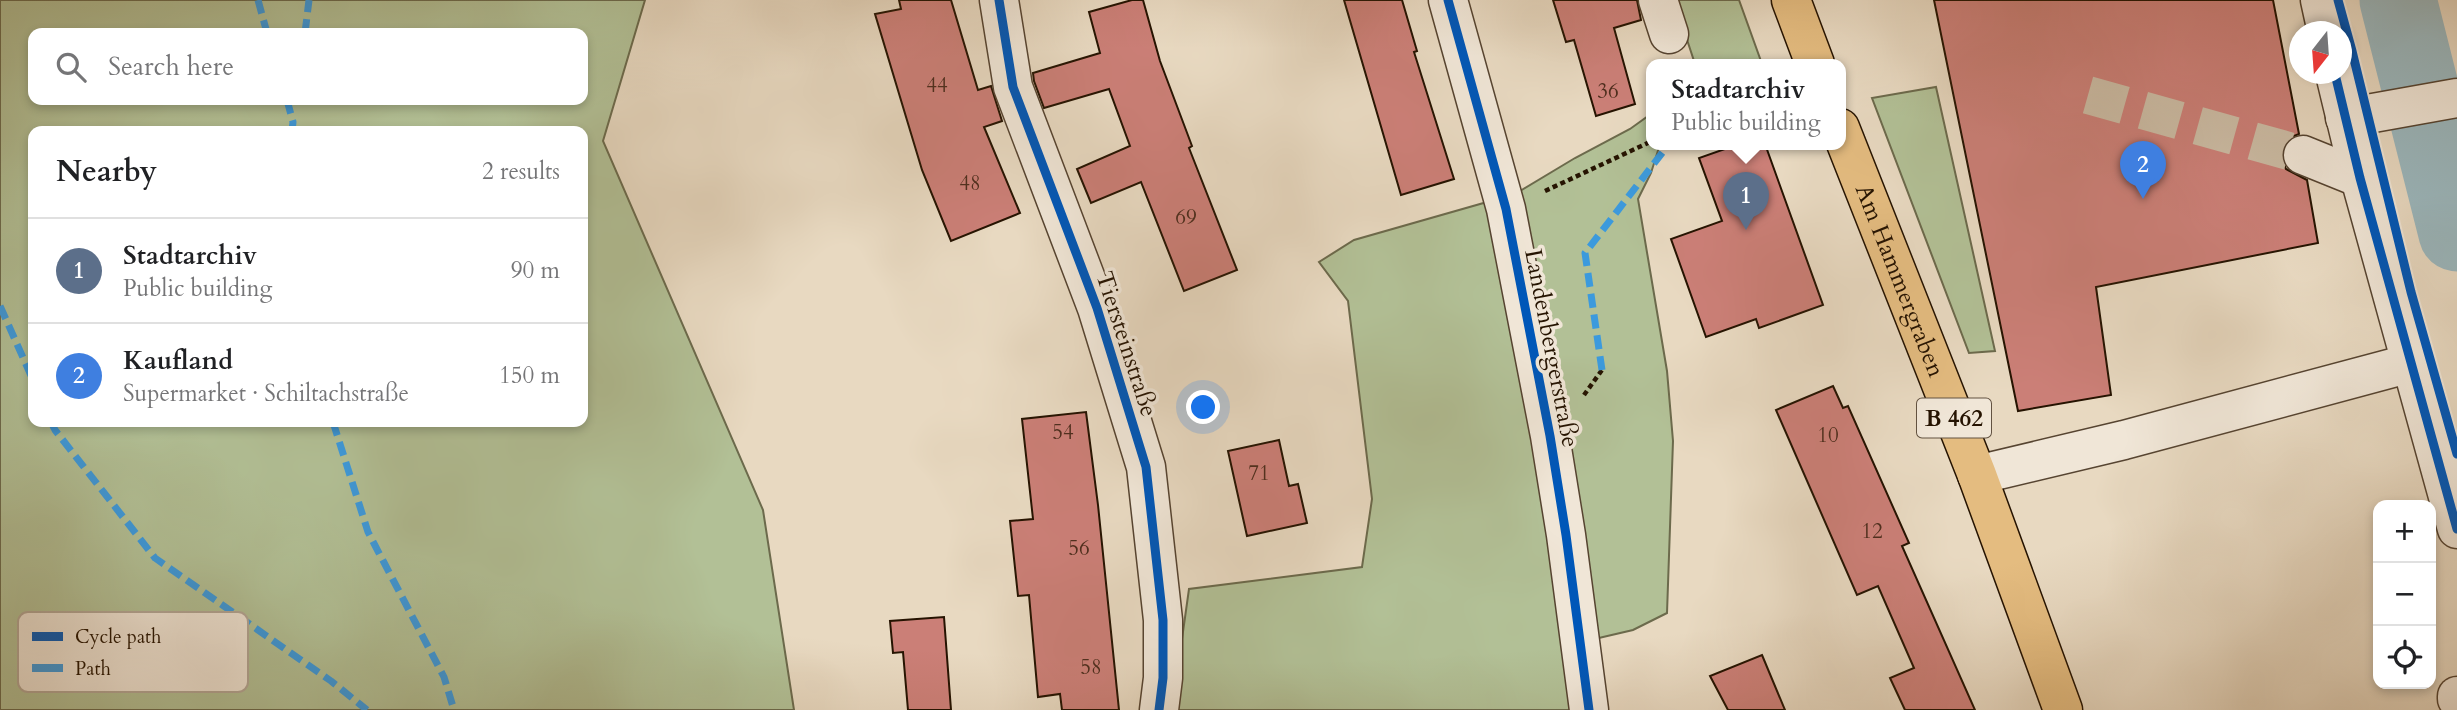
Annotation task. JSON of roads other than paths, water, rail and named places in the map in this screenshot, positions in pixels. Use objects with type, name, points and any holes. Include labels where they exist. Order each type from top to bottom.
[{"type":"main road","points":[[1790,0],[1813,59]]},
{"type":"main road","name":"Am Hammergraben","points":[[1846,143],[1977,475],[2063,710]]},
{"type":"street","name":"Tiersteinstraße","points":[[999,0],[1013,87],[1097,308],[1146,467],[1163,620],[1163,677],[1158,710]]},
{"type":"street","name":"Landenbergerstraße","points":[[1448,0],[1506,209],[1552,448],[1589,710]]},
{"type":"street","points":[[2320,0],[2325,21]]},
{"type":"street","points":[[2337,84],[2360,178],[2457,529]]},
{"type":"street","points":[[2345,118],[2455,99]]},
{"type":"street","points":[[2303,155],[2360,178]]},
{"type":"street","points":[[1977,475],[2124,440],[2411,363]]},
{"type":"waterway","points":[[2398,0],[2457,233]]},
{"type":"tunnel","points":[[2088,95],[2303,155]]},
{"type":"place","name":"Kaufland","points":[[2143,199]]},
{"type":"place","name":"Stadtarchiv","points":[[1746,230]]}]
